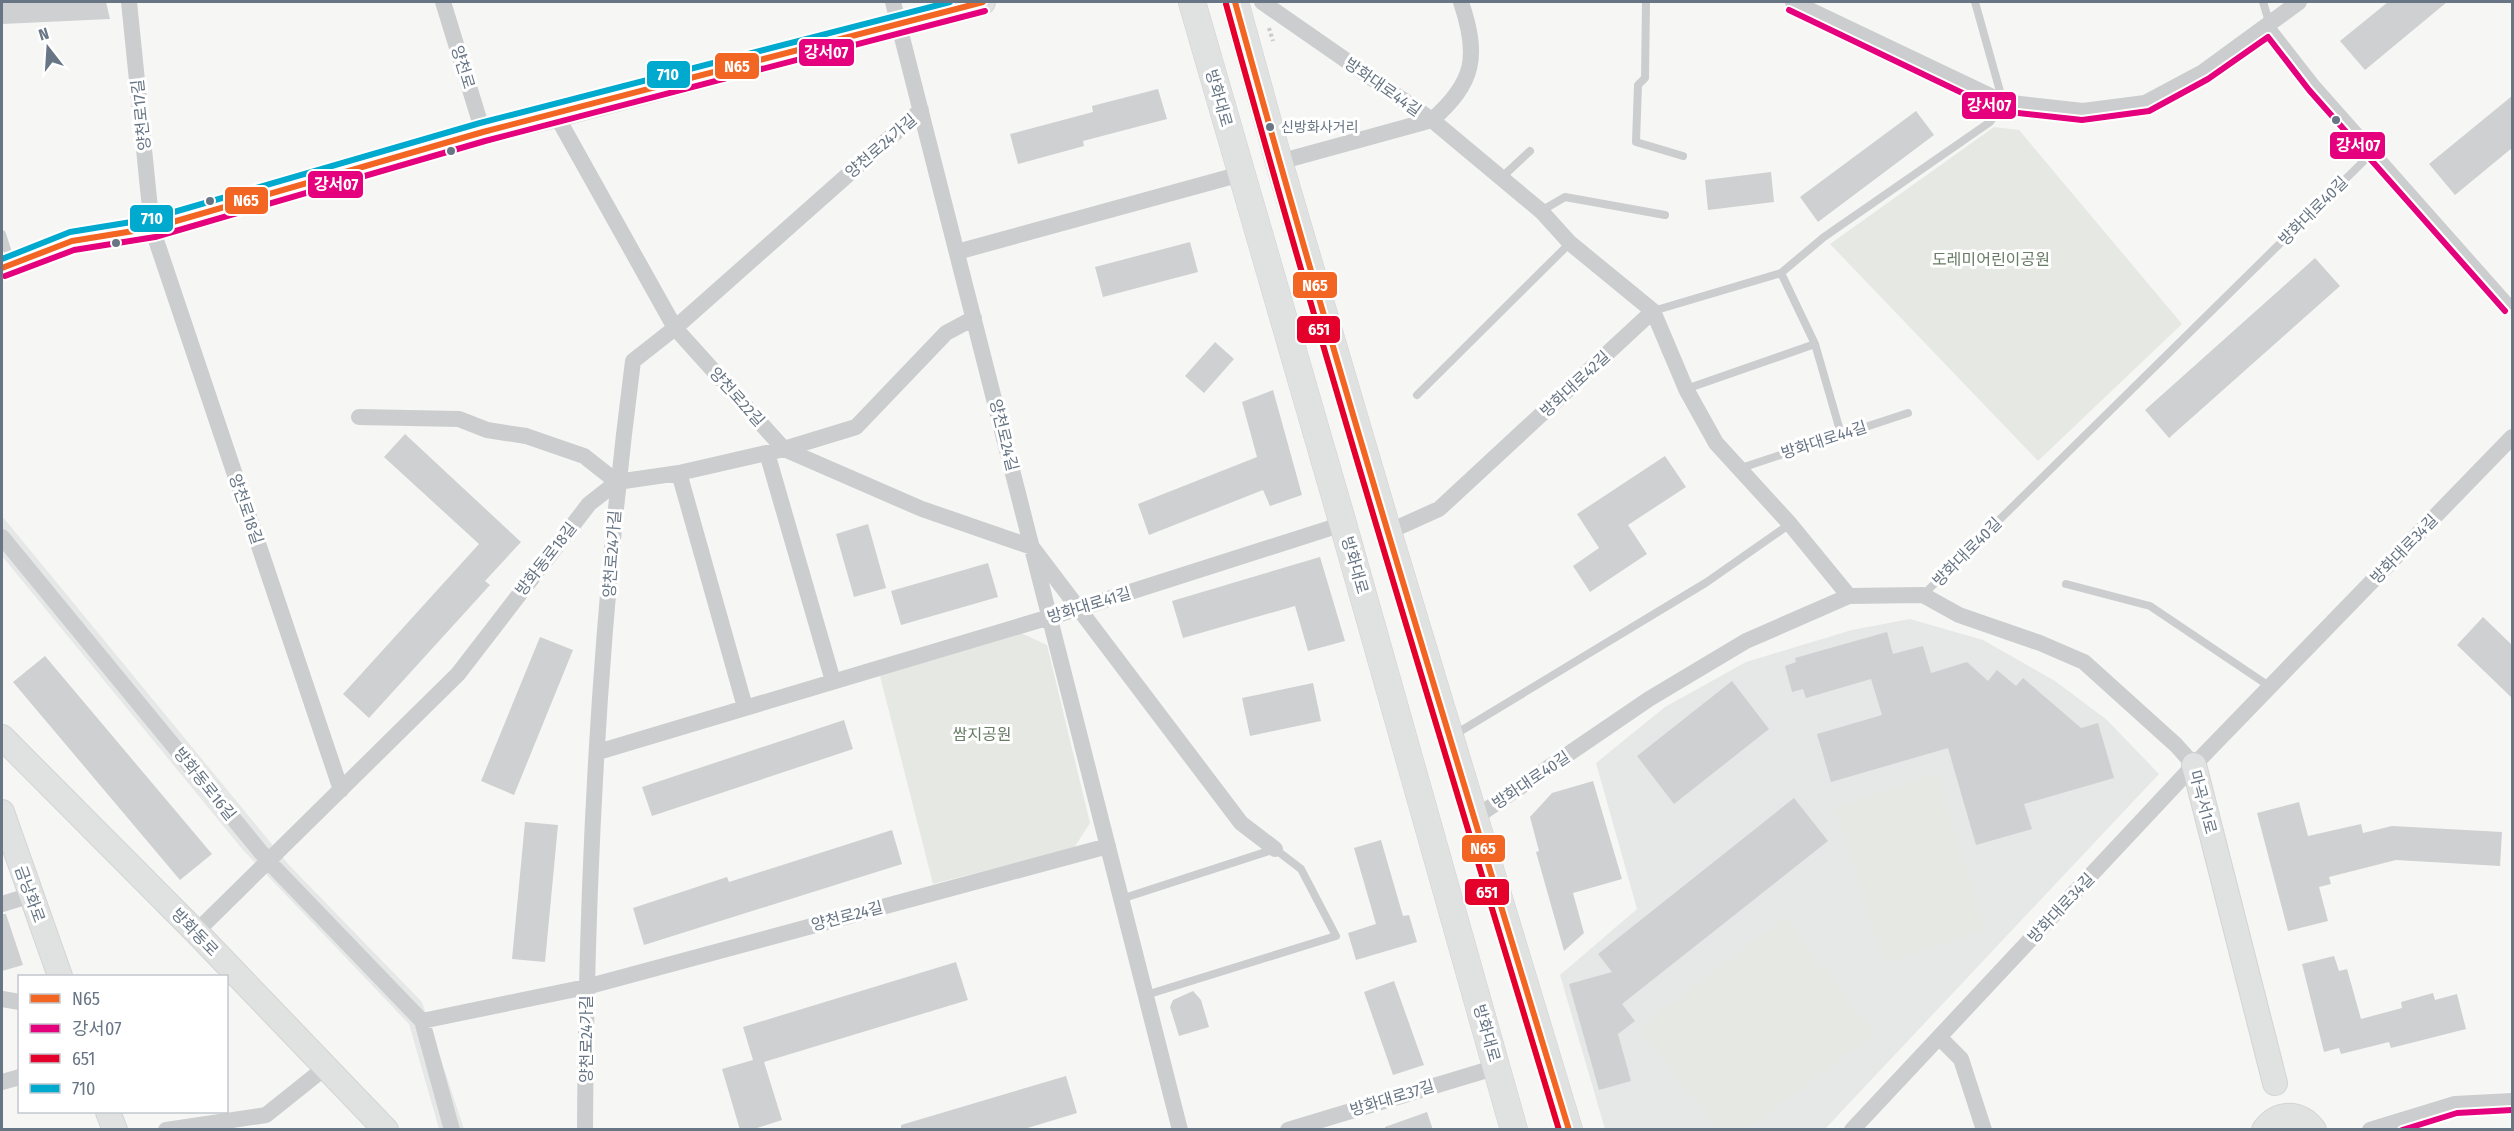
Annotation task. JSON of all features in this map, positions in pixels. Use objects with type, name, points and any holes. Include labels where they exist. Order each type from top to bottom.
[{"type":"main road","points":[[3,251],[152,228],[483,132],[556,115],[983,2]]},
{"type":"main road","name":"방화대로","points":[[1192,2],[1343,524],[1514,1130]]},
{"type":"main road","points":[[1235,2],[1279,162],[1388,532],[1569,1130]]},
{"type":"main road","name":"방화동로","points":[[2,737],[196,932],[386,1130]]},
{"type":"main road","name":"마곡서1로","points":[[2194,765],[2275,1083]]},
{"type":"main road","name":"금낭화로","points":[[2,812],[60,975]]},
{"type":"main road","points":[[108,1113],[115,1130]]},
{"type":"main road","points":[[2264,1130],[2273,1119],[2295,1116],[2301,1118],[2314,1130]]},
{"type":"street","name":"양천로17길","points":[[129,2],[152,228]]},
{"type":"street","name":"양천로","points":[[443,2],[483,132]]},
{"type":"street","name":"양천로24길","points":[[893,2],[1180,1130]]},
{"type":"street","name":"방화대로44길","points":[[1262,2],[1431,120],[1540,211],[1570,243],[1653,311],[1686,389],[1716,443],[1790,524],[1849,596]]},
{"type":"street","points":[[1279,162],[1431,120],[1451,103],[1464,86],[1473,53],[1461,2]]},
{"type":"street","points":[[1794,2],[2003,102],[2083,111],[2145,103],[2203,72],[2299,2]]},
{"type":"street","name":"양천로24가길","points":[[585,1130],[586,987],[598,753],[617,482],[633,361],[675,328],[921,110]]},
{"type":"street","name":"양천로22길","points":[[556,115],[675,328],[784,449],[922,509],[1032,547]]},
{"type":"street","points":[[957,252],[1241,174]]},
{"type":"street","name":"양천로18길","points":[[152,228],[341,790]]},
{"type":"street","name":"방화대로42길","points":[[1388,532],[1439,509],[1653,311]]},
{"type":"street","name":"방화동로18길","points":[[196,932],[458,674],[589,504],[617,482],[679,473],[767,453],[856,427],[946,333],[974,318]]},
{"type":"street","points":[[359,417],[459,419],[487,430],[526,436],[584,456],[617,482]]},
{"type":"street","name":"방화대로34길","points":[[1852,1130],[2194,765],[2512,437]]},
{"type":"street","points":[[767,453],[832,681]]},
{"type":"street","points":[[679,473],[745,707]]},
{"type":"street","name":"방화대로41길","points":[[598,753],[832,681],[1080,609],[1343,524]]},
{"type":"street","name":"방화동로16길","points":[[2,537],[269,862],[422,1022],[452,1130]]},
{"type":"street","points":[[1032,547],[1241,823],[1275,849]]},
{"type":"street","name":"방화대로40길","points":[[1473,819],[1649,699],[1737,647],[1849,596],[1923,595]]},
{"type":"street","name":"마곡서1로","points":[[1923,595],[1959,615],[2040,643],[2084,662],[2176,745],[2194,765]]},
{"type":"street","name":"양천로24길","points":[[586,987],[1108,846]]},
{"type":"street","points":[[2,904],[31,895]]},
{"type":"street","points":[[422,1022],[586,987]]},
{"type":"street","points":[[2,999],[18,1002]]},
{"type":"street","points":[[1940,1038],[1961,1059],[1984,1130]]},
{"type":"street","points":[[166,1130],[266,1115],[326,1067]]},
{"type":"street","name":"방화대로37길","points":[[1288,1130],[1497,1067]]},
{"type":"street","points":[[2,1082],[18,1078]]},
{"type":"street","points":[[2370,1130],[2455,1104],[2512,1101]]},
{"type":"lane","points":[[1646,2],[1645,78],[1638,85],[1636,142],[1683,156]]},
{"type":"lane","points":[[1976,2],[2003,102]]},
{"type":"lane","points":[[2263,2],[2270,25],[2316,84],[2512,305]]},
{"type":"lane","name":"방화대로42길","points":[[1653,311],[1781,273],[1824,237],[1990,122],[2003,102]]},
{"type":"lane","name":"방화대로40길","points":[[1923,595],[2376,149]]},
{"type":"lane","points":[[1501,178],[1530,151]]},
{"type":"lane","points":[[1540,211],[1565,197],[1665,215]]},
{"type":"lane","points":[[1417,395],[1570,243]]},
{"type":"lane","points":[[1781,273],[1815,344],[1841,434]]},
{"type":"lane","points":[[1686,389],[1815,344]]},
{"type":"lane","name":"방화대로44길","points":[[1740,468],[1908,413]]},
{"type":"lane","points":[[1451,737],[1707,582],[1790,524]]},
{"type":"lane","points":[[2066,584],[2150,606],[2270,686]]},
{"type":"lane","points":[[1121,899],[1275,849],[1301,869],[1336,936],[1146,995]]},
{"type":"shaded area","points":[[2,516],[289,865],[422,1002],[464,1129],[439,1129],[409,1024],[243,850],[2,556]]},
{"type":"shaded area","points":[[1910,619],[1983,640],[2055,681],[2107,720],[2159,774],[1825,1129],[1605,1129],[1560,975],[1637,909],[1596,763],[1665,707],[1746,662],[1852,630]]},
{"type":"green space","name":"도레미어린이공원","points":[[1994,127],[2019,130],[2182,324],[2038,461],[1830,244]]},
{"type":"green space","name":"쌈지공원","points":[[1021,633],[1047,645],[1090,823],[1074,848],[933,884],[880,676]]},
{"type":"green space","points":[[1937,774],[1986,931],[1883,963],[1835,806]]},
{"type":"green space","points":[[1784,917],[1874,1033],[1749,1129],[1717,1129],[1639,1029]]},
{"type":"building","points":[[2,2],[106,2],[110,19],[2,24]]},
{"type":"building","points":[[2388,2],[2447,2],[2365,70],[2340,41]]},
{"type":"building","points":[[1158,89],[1167,119],[1083,141],[1084,146],[1018,164],[1010,134],[1093,112],[1092,106]]},
{"type":"building","points":[[2512,96],[2512,148],[2455,195],[2429,164]]},
{"type":"building","points":[[1916,111],[1934,135],[1818,222],[1800,197]]},
{"type":"building","points":[[1771,172],[1774,202],[1708,210],[1705,180]]},
{"type":"building","points":[[1190,242],[1198,272],[1103,297],[1095,267]]},
{"type":"building","points":[[2315,258],[2340,286],[2169,438],[2145,410]]},
{"type":"building","points":[[1215,342],[1234,359],[1204,393],[1185,376]]},
{"type":"building","points":[[1273,390],[1302,495],[1270,506],[1263,490],[1149,535],[1138,504],[1257,457],[1242,402]]},
{"type":"building","points":[[405,434],[521,542],[485,581],[490,585],[369,718],[343,694],[479,544],[384,457]]},
{"type":"building","points":[[1665,456],[1686,487],[1628,525],[1647,554],[1590,592],[1573,566],[1599,548],[1577,514]]},
{"type":"building","points":[[868,524],[886,588],[854,597],[836,534]]},
{"type":"building","points":[[1320,557],[1345,641],[1308,651],[1295,606],[1183,638],[1172,601]]},
{"type":"building","points":[[988,563],[998,597],[901,625],[891,591]]},
{"type":"building","points":[[2483,617],[2512,645],[2512,698],[2457,645]]},
{"type":"building","points":[[1887,632],[1893,654],[1923,646],[1931,673],[1967,662],[1988,681],[1997,670],[2016,686],[2023,678],[2081,728],[2098,723],[2114,778],[2024,804],[2032,829],[1976,845],[1948,748],[1831,782],[1817,734],[1882,715],[1871,679],[1806,698],[1803,689],[1792,692],[1785,666],[1796,662],[1795,658]]},
{"type":"building","points":[[540,637],[573,650],[514,795],[481,781]]},
{"type":"building","points":[[45,656],[212,854],[180,880],[13,682]]},
{"type":"building","points":[[1732,681],[1769,729],[1674,804],[1637,756]]},
{"type":"building","points":[[1313,683],[1321,721],[1250,736],[1242,698]]},
{"type":"building","points":[[844,720],[853,749],[652,816],[642,787]]},
{"type":"building","points":[[1593,781],[1622,879],[1573,893],[1584,933],[1564,951],[1536,852],[1539,851],[1530,817],[1552,793]]},
{"type":"building","points":[[1794,798],[1828,841],[1622,1004],[1635,1021],[1618,1034],[1631,1081],[1599,1090],[1569,984],[1612,972],[1598,954]]},
{"type":"building","points":[[2299,802],[2308,836],[2361,824],[2363,833],[2392,826],[2502,832],[2500,866],[2396,860],[2329,877],[2331,884],[2319,887],[2328,921],[2288,931],[2257,813]]},
{"type":"building","points":[[525,822],[558,825],[545,962],[512,959]]},
{"type":"building","points":[[892,830],[902,864],[644,945],[633,908],[727,877],[729,882]]},
{"type":"building","points":[[1381,840],[1403,916],[1409,915],[1417,942],[1356,960],[1348,933],[1376,924],[1354,848]]},
{"type":"building","points":[[2,914],[6,914],[23,965],[2,971]]},
{"type":"building","points":[[2334,956],[2339,971],[2347,969],[2361,1019],[2402,1008],[2401,1002],[2433,993],[2435,1000],[2457,994],[2466,1029],[2391,1048],[2389,1042],[2341,1054],[2339,1048],[2324,1052],[2302,964]]},
{"type":"building","points":[[956,962],[968,1000],[764,1062],[782,1120],[751,1130],[740,1130],[722,1069],[753,1060],[743,1027]]},
{"type":"building","points":[[1394,981],[1424,1065],[1393,1075],[1364,992]]},
{"type":"building","points":[[1193,991],[1201,1000],[1209,1027],[1179,1036],[1170,1007],[1173,1000]]},
{"type":"building","points":[[1066,1076],[1077,1113],[1021,1130],[901,1130],[901,1125]]},
{"type":"building","points":[[1427,1112],[1433,1130],[1385,1130],[1385,1127]]},
{"type":"transit line","name":"710","points":[[2,259],[70,232],[150,219],[480,123],[950,2]]},
{"type":"transit line","name":"N65","points":[[2,268],[72,241],[152,228],[483,132],[983,2]]},
{"type":"transit line","name":"N65","points":[[1235,2],[1356,426],[1569,1130]]},
{"type":"transit line","name":"651","points":[[1226,4],[1347,428],[1559,1130]]},
{"type":"transit line","name":"강서07","points":[[1789,10],[2000,111],[2082,120],[2149,111],[2208,79],[2268,37],[2309,90],[2505,311]]},
{"type":"transit line","name":"강서07","points":[[5,276],[74,250],[155,237],[485,141],[985,11]]},
{"type":"transit line","name":"강서07","points":[[2402,1130],[2457,1113],[2512,1110]]},
{"type":"place","name":"신방화사거리","points":[[1270,127]]}]
